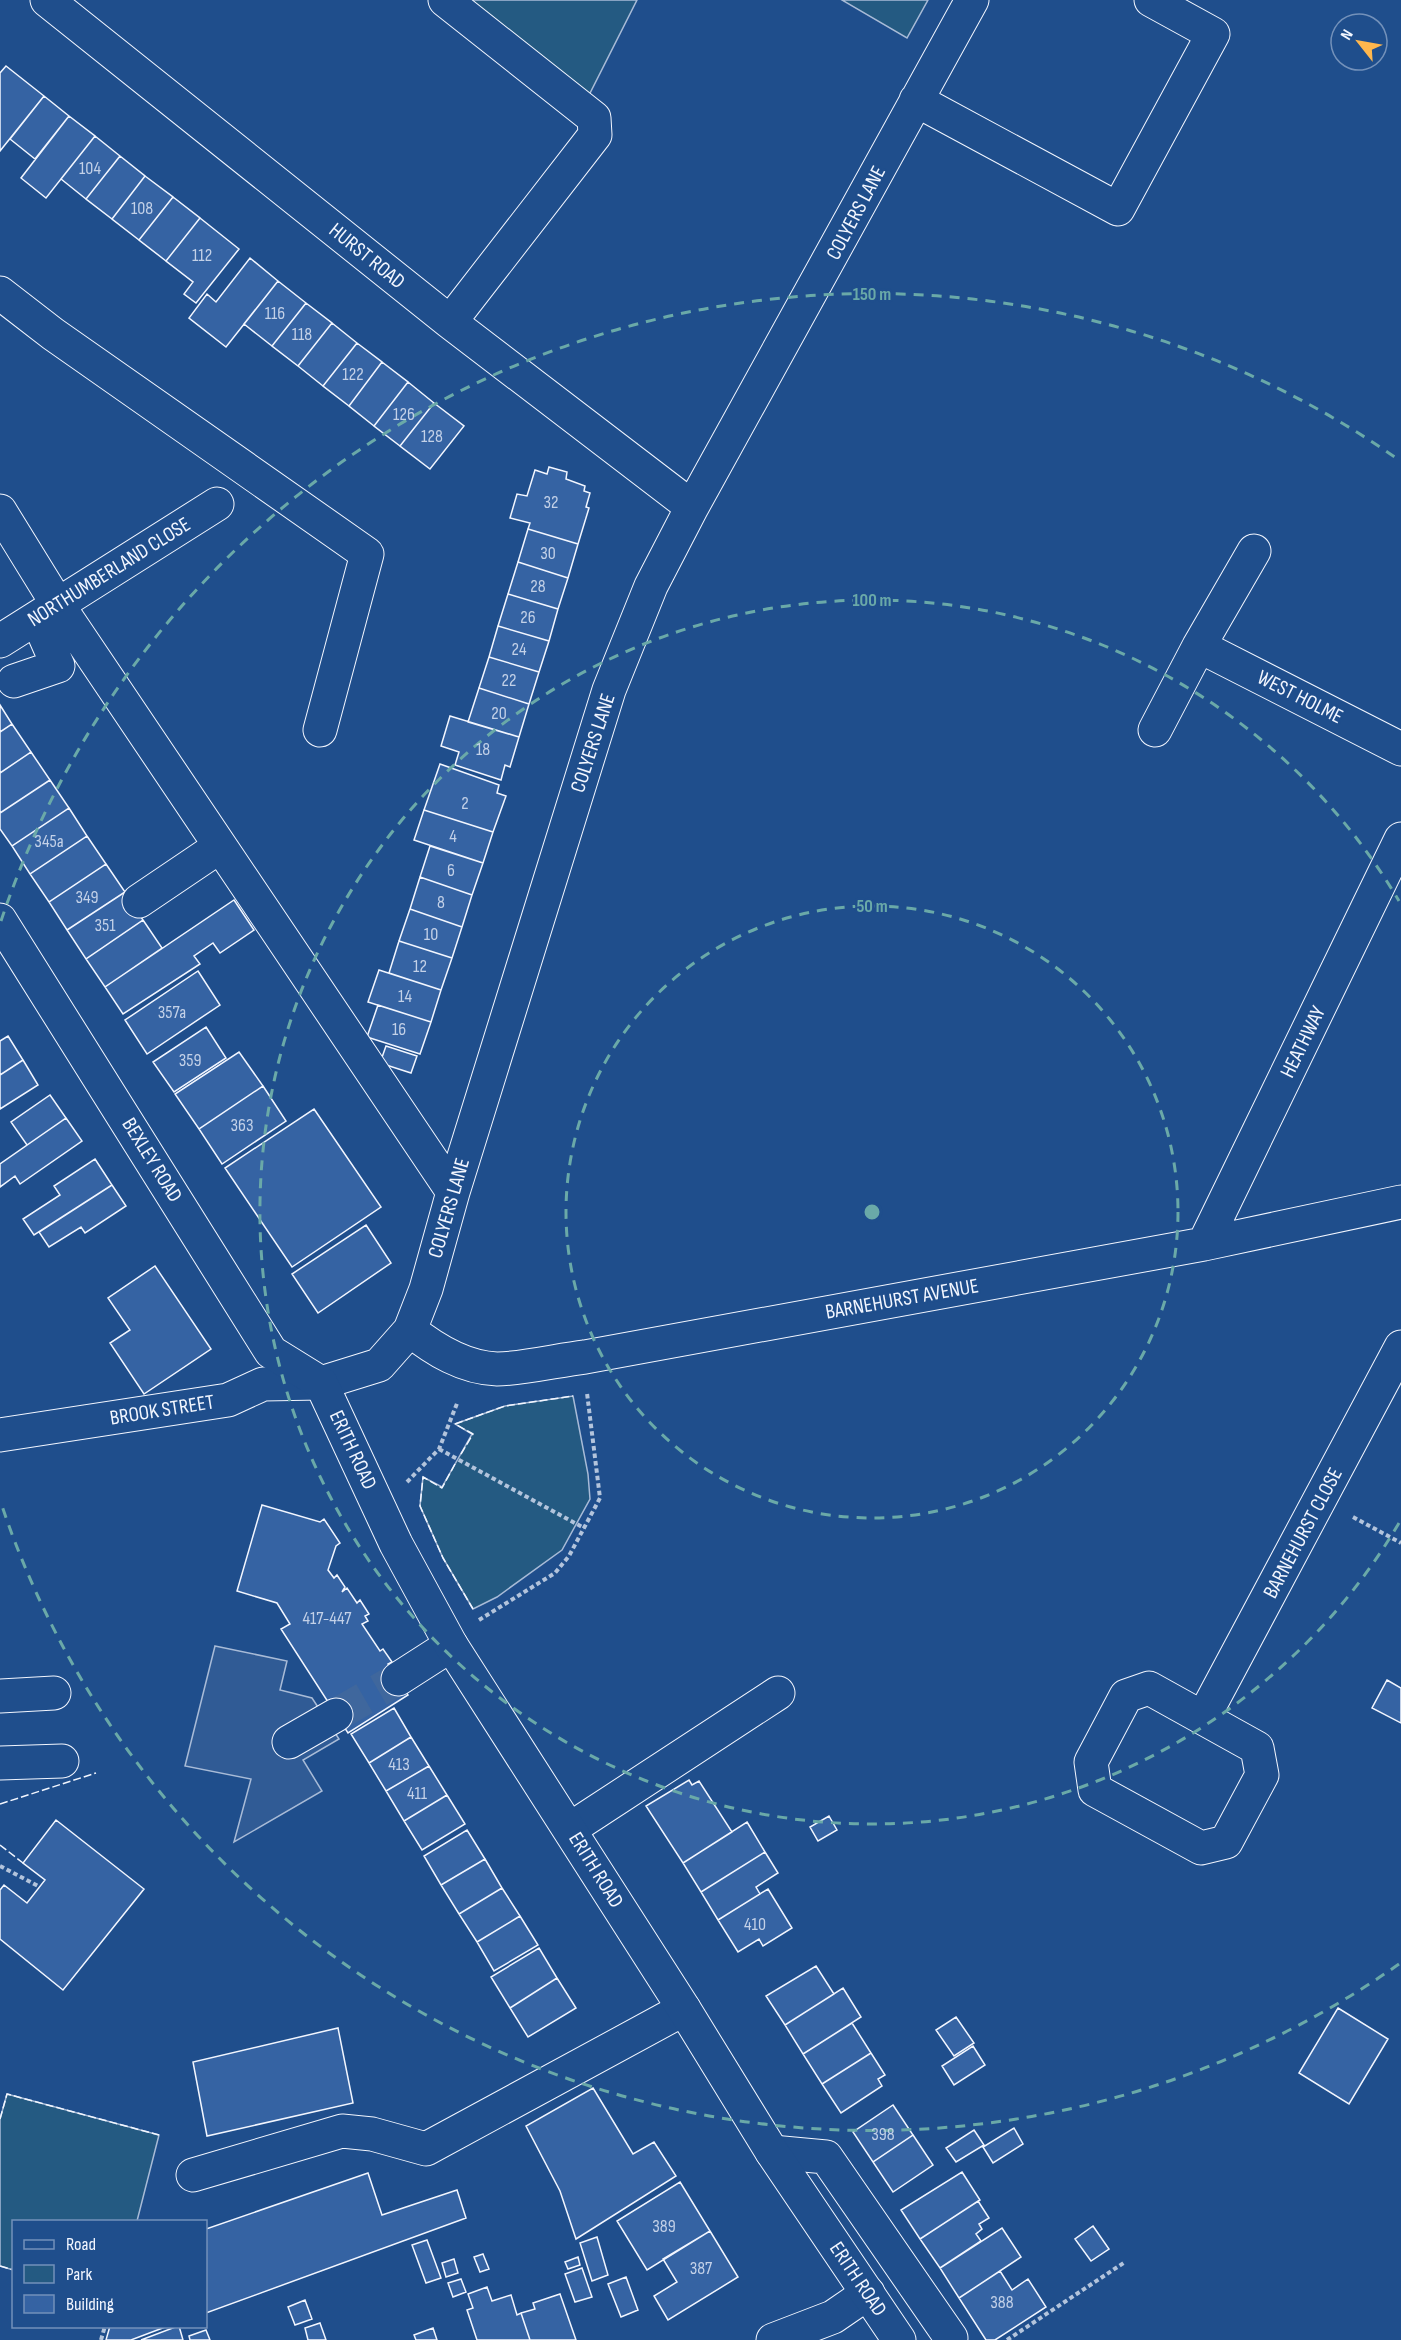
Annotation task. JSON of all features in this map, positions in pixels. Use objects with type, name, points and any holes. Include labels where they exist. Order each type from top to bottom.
[{"type":"street","name":"HURST ROAD","points":[[47,0],[450,322],[692,507]]},
{"type":"street","points":[[445,0],[594,118],[595,135],[450,322]]},
{"type":"street","name":"COLYERS LANE","points":[[321,1383],[379,1365],[410,1330],[426,1289],[453,1192],[609,690],[651,586],[692,507],[834,254],[972,0]]},
{"type":"street","points":[[916,100],[1118,209],[1214,34],[1151,0]]},
{"type":"street","points":[[0,292],[53,334],[367,554],[320,730]]},
{"type":"street","name":"NORTHUMBERLAND CLOSE","points":[[0,641],[217,504]]},
{"type":"street","points":[[0,511],[47,611],[219,847],[453,1192]]},
{"type":"street","points":[[1155,730],[1199,646],[1254,551]]},
{"type":"street","points":[[14,681],[58,666],[47,611]]},
{"type":"street","name":"WEST HOLME","points":[[1199,646],[1401,749]]},
{"type":"street","name":"HEATHWAY","points":[[1204,1244],[1401,839]]},
{"type":"street","points":[[139,901],[219,847]]},
{"type":"street","name":"BEXLEY ROAD","points":[[0,920],[272,1352],[321,1383]]},
{"type":"street","name":"BARNEHURST AVENUE","points":[[410,1330],[435,1349],[472,1365],[498,1369],[585,1357],[1204,1244],[1401,1202]]},
{"type":"street","name":"BARNEHURST CLOSE","points":[[1203,1718],[1401,1347]]},
{"type":"street","name":"BROOK STREET","points":[[0,1435],[228,1400],[263,1384],[321,1383]]},
{"type":"street","name":"ERITH ROAD","points":[[321,1383],[396,1544],[449,1642],[570,1829],[772,2152],[899,2340]]},
{"type":"street","points":[[398,1679],[449,1642]]},
{"type":"street","points":[[1149,1688],[1203,1718],[1257,1748],[1262,1775],[1226,1842],[1201,1848],[1095,1790],[1091,1762],[1126,1696],[1149,1688]]},
{"type":"street","points":[[0,1696],[54,1693]]},
{"type":"street","points":[[570,1829],[778,1693]]},
{"type":"street","points":[[289,1742],[336,1715]]},
{"type":"street","points":[[0,1763],[62,1761]]},
{"type":"street","points":[[193,2175],[342,2131],[372,2134],[426,2149],[684,2009]]},
{"type":"street","points":[[772,2152],[826,2157],[951,2338]]},
{"type":"street","points":[[773,2340],[833,2317],[868,2293]]},
{"type":"path","points":[[376,1500],[400,1489],[440,1449],[472,1365]]},
{"type":"path","points":[[449,1642],[555,1573],[570,1556],[600,1498],[587,1392]]},
{"type":"path","points":[[440,1449],[584,1528]]},
{"type":"path","points":[[1320,1500],[1401,1543]]},
{"type":"path","points":[[0,1866],[40,1887]]},
{"type":"path","points":[[1007,2340],[1125,2262]]},
{"type":"green space","points":[[459,0],[637,0],[586,101]]},
{"type":"green space","points":[[842,0],[928,0],[907,38]]},
{"type":"green space","points":[[573,1396],[588,1474],[590,1499],[562,1550],[497,1597],[473,1609],[443,1558],[420,1506],[423,1477],[442,1487],[472,1434],[455,1424],[505,1406]]},
{"type":"green space","points":[[7,2094],[159,2135],[137,2220],[12,2220],[12,2270],[0,2266],[0,2119]]},
{"type":"shaded area","points":[[215,1646],[287,1661],[280,1690],[312,1698],[339,1739],[303,1760],[322,1791],[234,1842],[251,1779],[185,1766]]},
{"type":"building","points":[[6,66],[44,96],[0,151],[0,73]]},
{"type":"building","points":[[44,96],[69,116],[35,159],[10,139]]},
{"type":"building","points":[[69,116],[95,136],[46,198],[21,178]]},
{"type":"building","points":[[95,136],[120,156],[86,199],[61,179]]},
{"type":"building","points":[[120,156],[145,176],[112,219],[86,199]]},
{"type":"building","points":[[145,176],[173,197],[139,240],[112,219]]},
{"type":"building","points":[[173,197],[200,218],[166,261],[139,240]]},
{"type":"building","points":[[200,218],[239,249],[196,303],[184,294],[193,282],[166,261]]},
{"type":"building","points":[[250,258],[278,281],[226,347],[189,318],[207,294],[216,302]]},
{"type":"building","points":[[278,281],[306,303],[272,346],[244,324]]},
{"type":"building","points":[[306,303],[332,323],[298,366],[272,346]]},
{"type":"building","points":[[332,323],[357,343],[323,386],[298,366]]},
{"type":"building","points":[[357,343],[382,362],[349,406],[323,386]]},
{"type":"building","points":[[382,362],[408,382],[374,426],[349,406]]},
{"type":"building","points":[[408,382],[434,403],[400,446],[374,426]]},
{"type":"building","points":[[434,403],[464,426],[430,469],[400,446]]},
{"type":"building","points":[[549,467],[567,472],[566,479],[585,486],[584,491],[590,493],[586,507],[589,508],[578,544],[528,529],[530,523],[510,518],[517,494],[527,496],[535,470],[547,474]]},
{"type":"building","points":[[528,529],[578,544],[568,578],[518,562]]},
{"type":"building","points":[[518,562],[568,578],[558,609],[508,594]]},
{"type":"building","points":[[508,594],[558,609],[549,641],[498,626]]},
{"type":"building","points":[[498,626],[549,641],[539,672],[489,657]]},
{"type":"building","points":[[489,657],[539,672],[529,704],[479,688]]},
{"type":"building","points":[[479,688],[529,704],[519,737],[468,722]]},
{"type":"building","points":[[0,705],[12,724],[0,732]]},
{"type":"building","points":[[450,716],[519,737],[510,767],[505,765],[501,780],[455,765],[459,752],[441,746]]},
{"type":"building","points":[[12,724],[31,752],[0,773],[0,732]]},
{"type":"building","points":[[31,752],[50,780],[0,813],[0,773]]},
{"type":"building","points":[[440,764],[499,785],[497,793],[506,796],[493,832],[424,810]]},
{"type":"building","points":[[50,780],[69,808],[12,846],[0,829],[0,813]]},
{"type":"building","points":[[69,808],[87,836],[30,874],[12,846]]},
{"type":"building","points":[[424,810],[493,832],[483,863],[414,840]]},
{"type":"building","points":[[87,836],[106,864],[49,902],[30,874]]},
{"type":"building","points":[[430,846],[483,863],[472,895],[420,877]]},
{"type":"building","points":[[106,864],[125,892],[67,930],[49,902]]},
{"type":"building","points":[[420,877],[472,895],[462,927],[410,909]]},
{"type":"building","points":[[125,892],[143,920],[86,959],[67,930]]},
{"type":"building","points":[[234,900],[254,930],[220,953],[213,943],[194,956],[200,964],[123,1014],[105,987]]},
{"type":"building","points":[[410,909],[462,927],[452,958],[399,941]]},
{"type":"building","points":[[143,920],[162,948],[105,987],[86,959]]},
{"type":"building","points":[[399,941],[452,958],[441,990],[389,973]]},
{"type":"building","points":[[379,970],[441,990],[431,1022],[368,1002]]},
{"type":"building","points":[[198,971],[220,1005],[147,1054],[125,1020]]},
{"type":"building","points":[[378,1005],[431,1022],[420,1054],[367,1037]]},
{"type":"building","points":[[206,1027],[226,1058],[174,1092],[153,1062]]},
{"type":"building","points":[[8,1036],[23,1060],[0,1075],[0,1041]]},
{"type":"building","points":[[386,1046],[417,1056],[411,1073],[380,1063]]},
{"type":"building","points":[[239,1052],[263,1086],[199,1129],[175,1094]]},
{"type":"building","points":[[23,1060],[38,1085],[0,1109],[0,1075]]},
{"type":"building","points":[[263,1086],[286,1121],[222,1164],[199,1129]]},
{"type":"building","points":[[50,1095],[66,1118],[27,1145],[11,1122]]},
{"type":"building","points":[[314,1109],[381,1207],[292,1267],[225,1168]]},
{"type":"building","points":[[66,1118],[82,1141],[20,1184],[15,1176],[0,1187],[0,1164]]},
{"type":"building","points":[[95,1159],[112,1185],[34,1235],[23,1219],[60,1195],[54,1186]]},
{"type":"building","points":[[112,1185],[126,1206],[85,1233],[81,1227],[49,1247],[39,1232]]},
{"type":"building","points":[[366,1225],[391,1263],[318,1313],[292,1274]]},
{"type":"building","points":[[155,1266],[211,1349],[144,1394],[110,1343],[130,1330],[108,1298]]},
{"type":"building","points":[[262,1505],[320,1522],[324,1519],[340,1543],[336,1546],[328,1570],[334,1578],[337,1575],[345,1587],[342,1592],[347,1588],[357,1603],[360,1600],[369,1614],[365,1616],[368,1621],[362,1624],[380,1651],[383,1649],[392,1662],[388,1664],[408,1695],[348,1733],[281,1629],[290,1624],[277,1603],[237,1591]]},
{"type":"building","points":[[1387,1680],[1401,1688],[1401,1723],[1372,1708]]},
{"type":"building","points":[[394,1708],[411,1737],[369,1763],[351,1734]]},
{"type":"building","points":[[411,1737],[429,1766],[386,1791],[369,1763]]},
{"type":"building","points":[[429,1766],[447,1795],[404,1821],[386,1791]]},
{"type":"building","points":[[689,1780],[692,1785],[699,1781],[732,1832],[683,1863],[646,1806]]},
{"type":"building","points":[[447,1795],[465,1824],[422,1850],[404,1821]]},
{"type":"building","points":[[829,1816],[837,1830],[818,1841],[810,1827]]},
{"type":"building","points":[[56,1820],[144,1889],[63,1990],[0,1939],[0,1890],[4,1885],[27,1903],[45,1880],[23,1863]]},
{"type":"building","points":[[747,1822],[765,1852],[701,1892],[683,1863]]},
{"type":"building","points":[[467,1830],[485,1859],[441,1885],[424,1856]]},
{"type":"building","points":[[765,1852],[778,1873],[756,1887],[760,1894],[718,1920],[701,1892]]},
{"type":"building","points":[[485,1859],[502,1888],[459,1914],[441,1885]]},
{"type":"building","points":[[502,1888],[520,1916],[477,1942],[459,1914]]},
{"type":"building","points":[[768,1889],[792,1928],[763,1946],[759,1939],[738,1952],[718,1920]]},
{"type":"building","points":[[520,1916],[538,1945],[494,1971],[477,1942]]},
{"type":"building","points":[[539,1948],[557,1978],[510,2008],[491,1977]]},
{"type":"building","points":[[816,1966],[834,1994],[785,2025],[766,1996]]},
{"type":"building","points":[[557,1978],[576,2008],[528,2037],[510,2008]]},
{"type":"building","points":[[843,1988],[861,2017],[803,2054],[785,2025]]},
{"type":"building","points":[[1338,2008],[1388,2039],[1349,2104],[1299,2073]]},
{"type":"building","points":[[956,2017],[974,2043],[954,2056],[936,2030]]},
{"type":"building","points":[[852,2023],[871,2053],[822,2084],[803,2054]]},
{"type":"building","points":[[338,2028],[353,2103],[207,2136],[193,2062]]},
{"type":"building","points":[[973,2046],[985,2065],[954,2085],[942,2066]]},
{"type":"building","points":[[871,2053],[885,2075],[878,2079],[882,2086],[841,2113],[822,2084]]},
{"type":"building","points":[[593,2088],[633,2154],[654,2142],[676,2176],[576,2239],[560,2191],[526,2126]]},
{"type":"building","points":[[893,2105],[913,2135],[873,2162],[853,2132]]},
{"type":"building","points":[[1014,2128],[1023,2144],[993,2163],[983,2147]]},
{"type":"building","points":[[974,2130],[984,2145],[956,2162],[946,2148]]},
{"type":"building","points":[[913,2135],[933,2165],[893,2192],[873,2162]]},
{"type":"building","points":[[962,2172],[980,2200],[920,2239],[901,2210]]},
{"type":"building","points":[[368,2173],[382,2215],[457,2190],[466,2218],[207,2313],[207,2229]]},
{"type":"building","points":[[680,2182],[710,2231],[647,2270],[617,2221]]},
{"type":"building","points":[[978,2201],[989,2218],[979,2224],[982,2229],[976,2234],[981,2241],[940,2268],[920,2239]]},
{"type":"building","points":[[1093,2226],[1109,2249],[1091,2261],[1075,2239]]},
{"type":"building","points":[[1002,2228],[1021,2257],[959,2298],[940,2268]]},
{"type":"building","points":[[710,2231],[738,2277],[668,2320],[654,2296],[677,2282],[663,2259]]},
{"type":"building","points":[[597,2237],[608,2275],[592,2281],[580,2243]]},
{"type":"building","points":[[427,2240],[441,2278],[426,2283],[412,2245]]},
{"type":"building","points":[[483,2254],[489,2269],[480,2272],[474,2257]]},
{"type":"building","points":[[578,2257],[580,2265],[568,2269],[565,2262]]},
{"type":"building","points":[[454,2259],[458,2273],[446,2277],[442,2263]]},
{"type":"building","points":[[582,2268],[592,2297],[575,2302],[565,2274]]},
{"type":"building","points":[[1000,2271],[1012,2290],[1028,2279],[1046,2307],[995,2340],[986,2340],[959,2298]]},
{"type":"building","points":[[626,2277],[638,2310],[621,2317],[608,2284]]},
{"type":"building","points":[[461,2279],[466,2292],[453,2297],[448,2283]]},
{"type":"building","points":[[487,2287],[492,2301],[511,2295],[517,2315],[521,2313],[530,2340],[477,2340],[467,2310],[473,2308],[468,2294]]},
{"type":"building","points":[[560,2294],[576,2340],[530,2340],[521,2313],[535,2309],[533,2303]]},
{"type":"building","points":[[305,2300],[312,2319],[295,2325],[288,2307]]},
{"type":"building","points":[[320,2323],[326,2340],[308,2340],[305,2328]]},
{"type":"building","points":[[109,2328],[163,2328],[131,2340],[106,2340]]},
{"type":"building","points":[[173,2328],[180,2328],[183,2340],[141,2340]]},
{"type":"building","points":[[433,2328],[437,2340],[416,2340],[414,2335]]},
{"type":"building","points":[[206,2330],[210,2340],[190,2340],[189,2336]]},
{"type":"tunnel","points":[[336,1715],[398,1679]]},
{"type":"fence","points":[[461,1454],[473,1434],[455,1424],[505,1406],[573,1396]]},
{"type":"fence","points":[[455,1464],[442,1488],[423,1477],[420,1506],[443,1558],[473,1609]]},
{"type":"fence","points":[[0,1804],[96,1773]]},
{"type":"fence","points":[[0,1845],[23,1863]]},
{"type":"fence","points":[[0,2119],[7,2094],[159,2135]]},
{"type":"fence","points":[[0,2266],[12,2269]]}]
